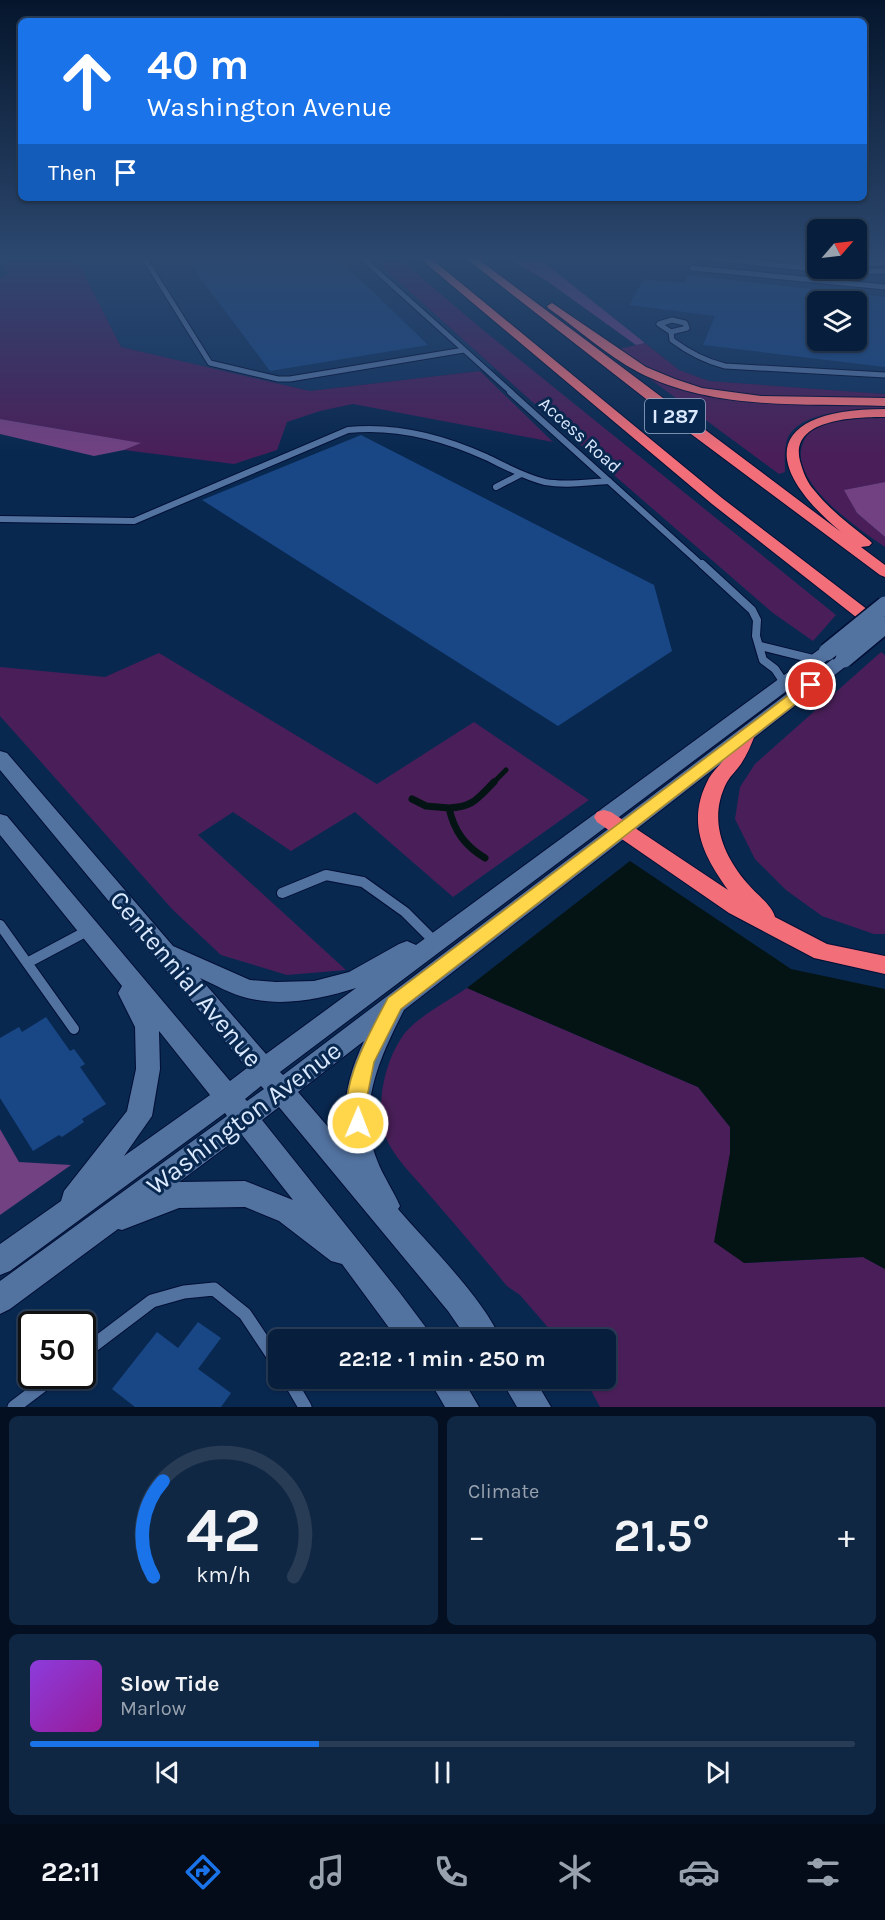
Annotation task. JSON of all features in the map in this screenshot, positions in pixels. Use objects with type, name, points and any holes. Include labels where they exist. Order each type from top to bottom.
[{"type":"highway","name":"I 287","points":[[501,322],[717,501],[885,631]]},
{"type":"highway","name":"I 287","points":[[554,322],[885,572]]},
{"type":"highway","points":[[574,322],[641,368],[664,379],[714,394],[772,401],[885,402]]},
{"type":"highway","points":[[885,413],[851,414],[812,424],[795,437],[791,446],[797,475],[814,498],[850,532],[885,558]]},
{"type":"highway","points":[[746,735],[735,758],[719,778],[710,798],[706,817],[708,836],[717,857],[743,894],[780,929]]},
{"type":"highway","points":[[603,817],[737,907],[822,952],[885,965]]},
{"type":"main road","name":"Washington Avenue","points":[[0,1299],[281,1091],[746,735],[885,605]]},
{"type":"main road","name":"Washington Avenue","points":[[0,1262],[226,1098],[482,906],[785,684],[885,626]]},
{"type":"main road","name":"Centennial Avenue","points":[[1,760],[398,1229],[458,1301],[478,1329]]},
{"type":"main road","name":"Centennial Avenue","points":[[0,821],[226,1098],[245,1118],[362,1266],[408,1329]]},
{"type":"main road","points":[[164,952],[248,989],[276,992],[314,991],[356,979],[482,906]]},
{"type":"main road","points":[[61,1218],[139,1116],[148,1069],[147,1027],[111,957]]},
{"type":"main road","points":[[395,1004],[365,1062],[356,1107],[362,1156],[398,1229]]},
{"type":"main road","points":[[98,1227],[179,1195],[245,1194],[289,1212],[362,1266]]},
{"type":"main road","points":[[451,1389],[463,1407]]},
{"type":"main road","points":[[523,1389],[535,1407]]},
{"type":"lane","points":[[184,322],[210,363],[278,379],[290,379],[464,350]]},
{"type":"lane","name":"Access Road","points":[[433,322],[753,610],[757,620],[756,636],[763,660],[775,669],[785,684]]},
{"type":"lane","points":[[665,322],[660,323],[660,327],[671,332],[684,329],[687,325],[677,322]]},
{"type":"lane","points":[[671,332],[672,340],[682,348],[709,362],[725,366],[885,375]]},
{"type":"lane","points":[[0,519],[134,521],[348,430],[361,428],[384,427],[457,444],[522,474],[552,484],[609,481]]},
{"type":"lane","points":[[496,487],[522,474]]},
{"type":"lane","points":[[760,646],[786,654],[829,657]]},
{"type":"lane","points":[[282,893],[326,875],[363,882],[405,912],[430,937]]},
{"type":"lane","points":[[0,924],[74,1029]]},
{"type":"lane","points":[[27,963],[89,930]]},
{"type":"lane","points":[[96,1343],[152,1301],[184,1292],[214,1289],[245,1314],[268,1348]]},
{"type":"lane","points":[[14,1407],[38,1389]]},
{"type":"lane","points":[[294,1389],[305,1407]]},
{"type":"shaded area","points":[[0,322],[108,322],[121,347],[310,391],[480,371],[553,442],[353,404],[320,411],[287,422],[277,450],[234,464],[124,450],[139,443],[0,419]]},
{"type":"shaded area","points":[[108,322],[443,322],[495,369],[310,391],[121,347]]},
{"type":"shaded area","points":[[443,322],[473,322],[836,615],[813,641],[773,613],[615,476]]},
{"type":"shaded area","points":[[604,322],[618,322],[645,343],[636,345]]},
{"type":"shaded area","points":[[618,322],[807,322],[807,351],[867,351],[867,322],[885,322],[885,394],[709,381],[679,370]]},
{"type":"shaded area","points":[[645,343],[679,370],[709,381],[885,394],[885,398],[774,397],[720,391],[693,385],[654,370],[619,349]]},
{"type":"shaded area","points":[[642,373],[703,394],[733,399],[791,403],[885,404],[885,410],[844,411],[813,418],[800,424],[791,433],[786,444],[785,472],[779,474]]},
{"type":"shaded area","points":[[858,417],[885,417],[885,482],[845,490],[857,513],[885,537],[885,547],[858,528],[826,500],[813,485],[804,469],[801,452],[810,432],[829,423]]},
{"type":"shaded area","points":[[0,419],[141,443],[124,450],[94,456],[0,434]]},
{"type":"shaded area","points":[[885,482],[885,537],[857,513],[844,490]]},
{"type":"shaded area","points":[[881,652],[885,655],[885,934],[874,934],[822,916],[786,890],[755,859],[735,819],[740,787],[755,764]]},
{"type":"shaded area","points":[[159,653],[377,784],[474,722],[589,800],[453,897],[355,812],[291,851],[233,812],[198,835],[346,970],[287,975],[221,955],[173,910],[0,716],[0,667],[105,677]]},
{"type":"shaded area","points":[[630,861],[791,969],[885,989],[885,1269],[863,1257],[744,1263],[714,1242],[730,1153],[730,1127],[698,1087],[467,988]]},
{"type":"shaded area","points":[[467,988],[698,1087],[730,1127],[730,1153],[745,1263],[863,1257],[885,1269],[885,1407],[600,1407],[590,1389],[616,1389],[616,1329],[549,1329],[520,1295],[507,1286],[408,1170],[386,1138],[381,1118],[381,1106],[387,1069],[402,1037],[432,1010]]},
{"type":"shaded area","points":[[0,1129],[19,1162],[71,1165],[0,1215]]},
{"type":"building","points":[[233,322],[404,322],[428,345],[270,371]]},
{"type":"building","points":[[713,322],[807,322],[807,351],[867,351],[867,322],[885,322],[885,367],[703,345]]},
{"type":"building","points":[[361,435],[654,585],[672,651],[558,726],[202,500]]},
{"type":"building","points":[[46,1017],[70,1051],[74,1049],[85,1064],[80,1067],[106,1104],[82,1119],[84,1122],[62,1137],[59,1135],[33,1151],[0,1098],[0,1038],[19,1027],[22,1032]]},
{"type":"building","points":[[198,1322],[221,1338],[198,1369],[231,1393],[221,1407],[135,1407],[112,1389],[157,1332],[178,1348]]},
{"type":"waterway","points":[[449,808],[469,804],[506,770]]},
{"type":"waterway","points":[[412,799],[426,806],[449,808]]},
{"type":"waterway","points":[[449,808],[461,837],[485,858]]},
{"type":"route","points":[[358,1123],[356,1107],[365,1062],[395,1004],[811,685]]}]
